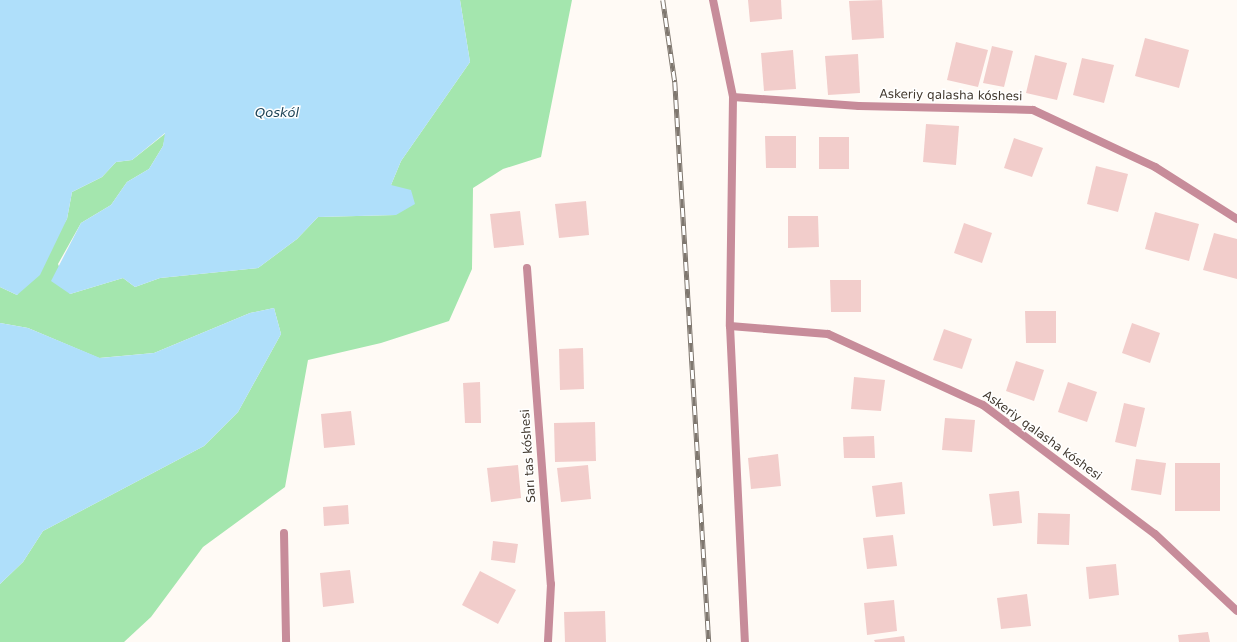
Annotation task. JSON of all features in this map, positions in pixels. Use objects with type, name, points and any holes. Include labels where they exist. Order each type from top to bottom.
[{"type":"street","points":[[713,0],[733,97],[730,326],[745,642]]},
{"type":"street","name":"Askeriy qalasha kóshesi","points":[[733,97],[859,106],[1033,110],[1155,167],[1237,219]]},
{"type":"street","name":"Sarı tas kóshesi","points":[[527,268],[550,584],[548,642]]},
{"type":"street","name":"Askeriy qalasha kóshesi","points":[[730,326],[828,334],[983,405],[1155,534],[1237,611]]},
{"type":"street","points":[[284,533],[286,642]]},
{"type":"green space","points":[[460,0],[572,0],[541,157],[503,169],[473,188],[472,269],[449,321],[381,343],[308,360],[285,487],[203,547],[151,617],[124,642],[0,642],[0,584],[23,562],[43,531],[204,446],[238,412],[281,334],[274,308],[250,313],[154,353],[99,358],[28,328],[0,323],[0,287],[17,295],[67,219],[72,192],[102,177],[116,162],[132,160],[166,133],[163,146],[149,169],[127,182],[111,205],[81,223],[58,264],[70,294],[123,278],[135,287],[160,278],[258,268],[297,239],[318,217],[396,215],[391,185],[401,161],[470,62]]},
{"type":"water","name":"Qoskól","points":[[0,0],[460,0],[470,62],[401,161],[391,185],[411,190],[415,204],[396,215],[318,217],[297,239],[258,268],[160,278],[135,287],[123,278],[70,294],[51,281],[81,223],[111,205],[127,182],[149,169],[163,146],[165,133],[132,160],[116,162],[102,177],[72,192],[67,219],[40,275],[17,295],[0,287]]},
{"type":"water","points":[[274,308],[281,334],[238,412],[204,446],[43,531],[23,562],[0,584],[0,323],[28,328],[100,358],[154,353],[250,313]]},
{"type":"building","points":[[748,0],[781,0],[782,19],[750,22]]},
{"type":"building","points":[[882,0],[884,38],[852,40],[849,1]]},
{"type":"building","points":[[1145,38],[1189,50],[1179,88],[1135,76]]},
{"type":"building","points":[[956,42],[988,50],[978,87],[947,80]]},
{"type":"building","points":[[992,46],[1013,51],[1004,87],[983,83]]},
{"type":"building","points":[[793,50],[796,89],[764,91],[761,53]]},
{"type":"building","points":[[858,54],[860,93],[828,95],[825,56]]},
{"type":"building","points":[[1035,55],[1067,63],[1057,100],[1026,93]]},
{"type":"building","points":[[1082,58],[1114,65],[1104,103],[1073,95]]},
{"type":"building","points":[[926,124],[959,126],[956,165],[923,162]]},
{"type":"building","points":[[765,136],[796,136],[796,168],[766,168]]},
{"type":"building","points":[[819,137],[849,137],[849,169],[819,169]]},
{"type":"building","points":[[1014,138],[1043,148],[1032,177],[1004,168]]},
{"type":"building","points":[[1096,166],[1128,174],[1118,212],[1087,204]]},
{"type":"building","points":[[586,201],[589,235],[559,238],[555,204]]},
{"type":"building","points":[[520,211],[524,245],[494,248],[490,214]]},
{"type":"building","points":[[1155,212],[1199,224],[1189,261],[1145,249]]},
{"type":"building","points":[[788,216],[818,216],[819,247],[788,248]]},
{"type":"building","points":[[964,223],[992,233],[982,263],[954,253]]},
{"type":"building","points":[[1214,233],[1237,239],[1237,279],[1203,270]]},
{"type":"building","points":[[830,280],[861,280],[861,312],[831,312]]},
{"type":"building","points":[[1025,311],[1056,311],[1056,343],[1026,343]]},
{"type":"building","points":[[1132,323],[1160,333],[1150,363],[1122,353]]},
{"type":"building","points":[[944,329],[972,339],[962,369],[933,360]]},
{"type":"building","points":[[583,348],[584,389],[560,390],[559,349]]},
{"type":"building","points":[[1016,361],[1044,370],[1034,401],[1006,391]]},
{"type":"building","points":[[854,377],[885,380],[881,411],[851,409]]},
{"type":"building","points":[[480,382],[481,423],[465,423],[463,383]]},
{"type":"building","points":[[1068,382],[1097,392],[1087,422],[1058,412]]},
{"type":"building","points":[[1124,403],[1145,408],[1136,447],[1115,442]]},
{"type":"building","points":[[351,411],[355,445],[324,448],[321,414]]},
{"type":"building","points":[[945,418],[975,420],[972,452],[942,450]]},
{"type":"building","points":[[595,422],[596,461],[555,462],[554,423]]},
{"type":"building","points":[[874,436],[875,458],[844,458],[843,437]]},
{"type":"building","points":[[778,454],[781,486],[751,489],[748,458]]},
{"type":"building","points":[[1136,459],[1166,463],[1161,495],[1131,490]]},
{"type":"building","points":[[1175,463],[1220,463],[1220,511],[1175,511]]},
{"type":"building","points":[[518,465],[521,498],[491,502],[487,468]]},
{"type":"building","points":[[588,465],[591,499],[561,502],[557,468]]},
{"type":"building","points":[[902,482],[905,514],[876,517],[872,486]]},
{"type":"building","points":[[1019,491],[1022,523],[993,526],[989,494]]},
{"type":"building","points":[[348,505],[349,524],[324,526],[323,507]]},
{"type":"building","points":[[1038,513],[1070,514],[1069,545],[1037,544]]},
{"type":"building","points":[[893,535],[897,566],[867,569],[863,538]]},
{"type":"building","points":[[493,541],[518,544],[515,563],[491,560]]},
{"type":"building","points":[[1116,564],[1119,595],[1089,599],[1086,567]]},
{"type":"building","points":[[350,570],[354,603],[323,607],[320,573]]},
{"type":"building","points":[[480,571],[516,590],[498,624],[462,605]]},
{"type":"building","points":[[1027,594],[1031,626],[1001,629],[997,598]]},
{"type":"building","points":[[894,600],[897,631],[867,635],[864,603]]},
{"type":"building","points":[[605,611],[606,642],[565,642],[564,612]]},
{"type":"building","points":[[1208,632],[1210,642],[1179,642],[1178,635]]},
{"type":"building","points":[[904,636],[905,642],[875,642],[874,640]]},
{"type":"railway","points":[[663,0],[675,82],[709,642]]}]
